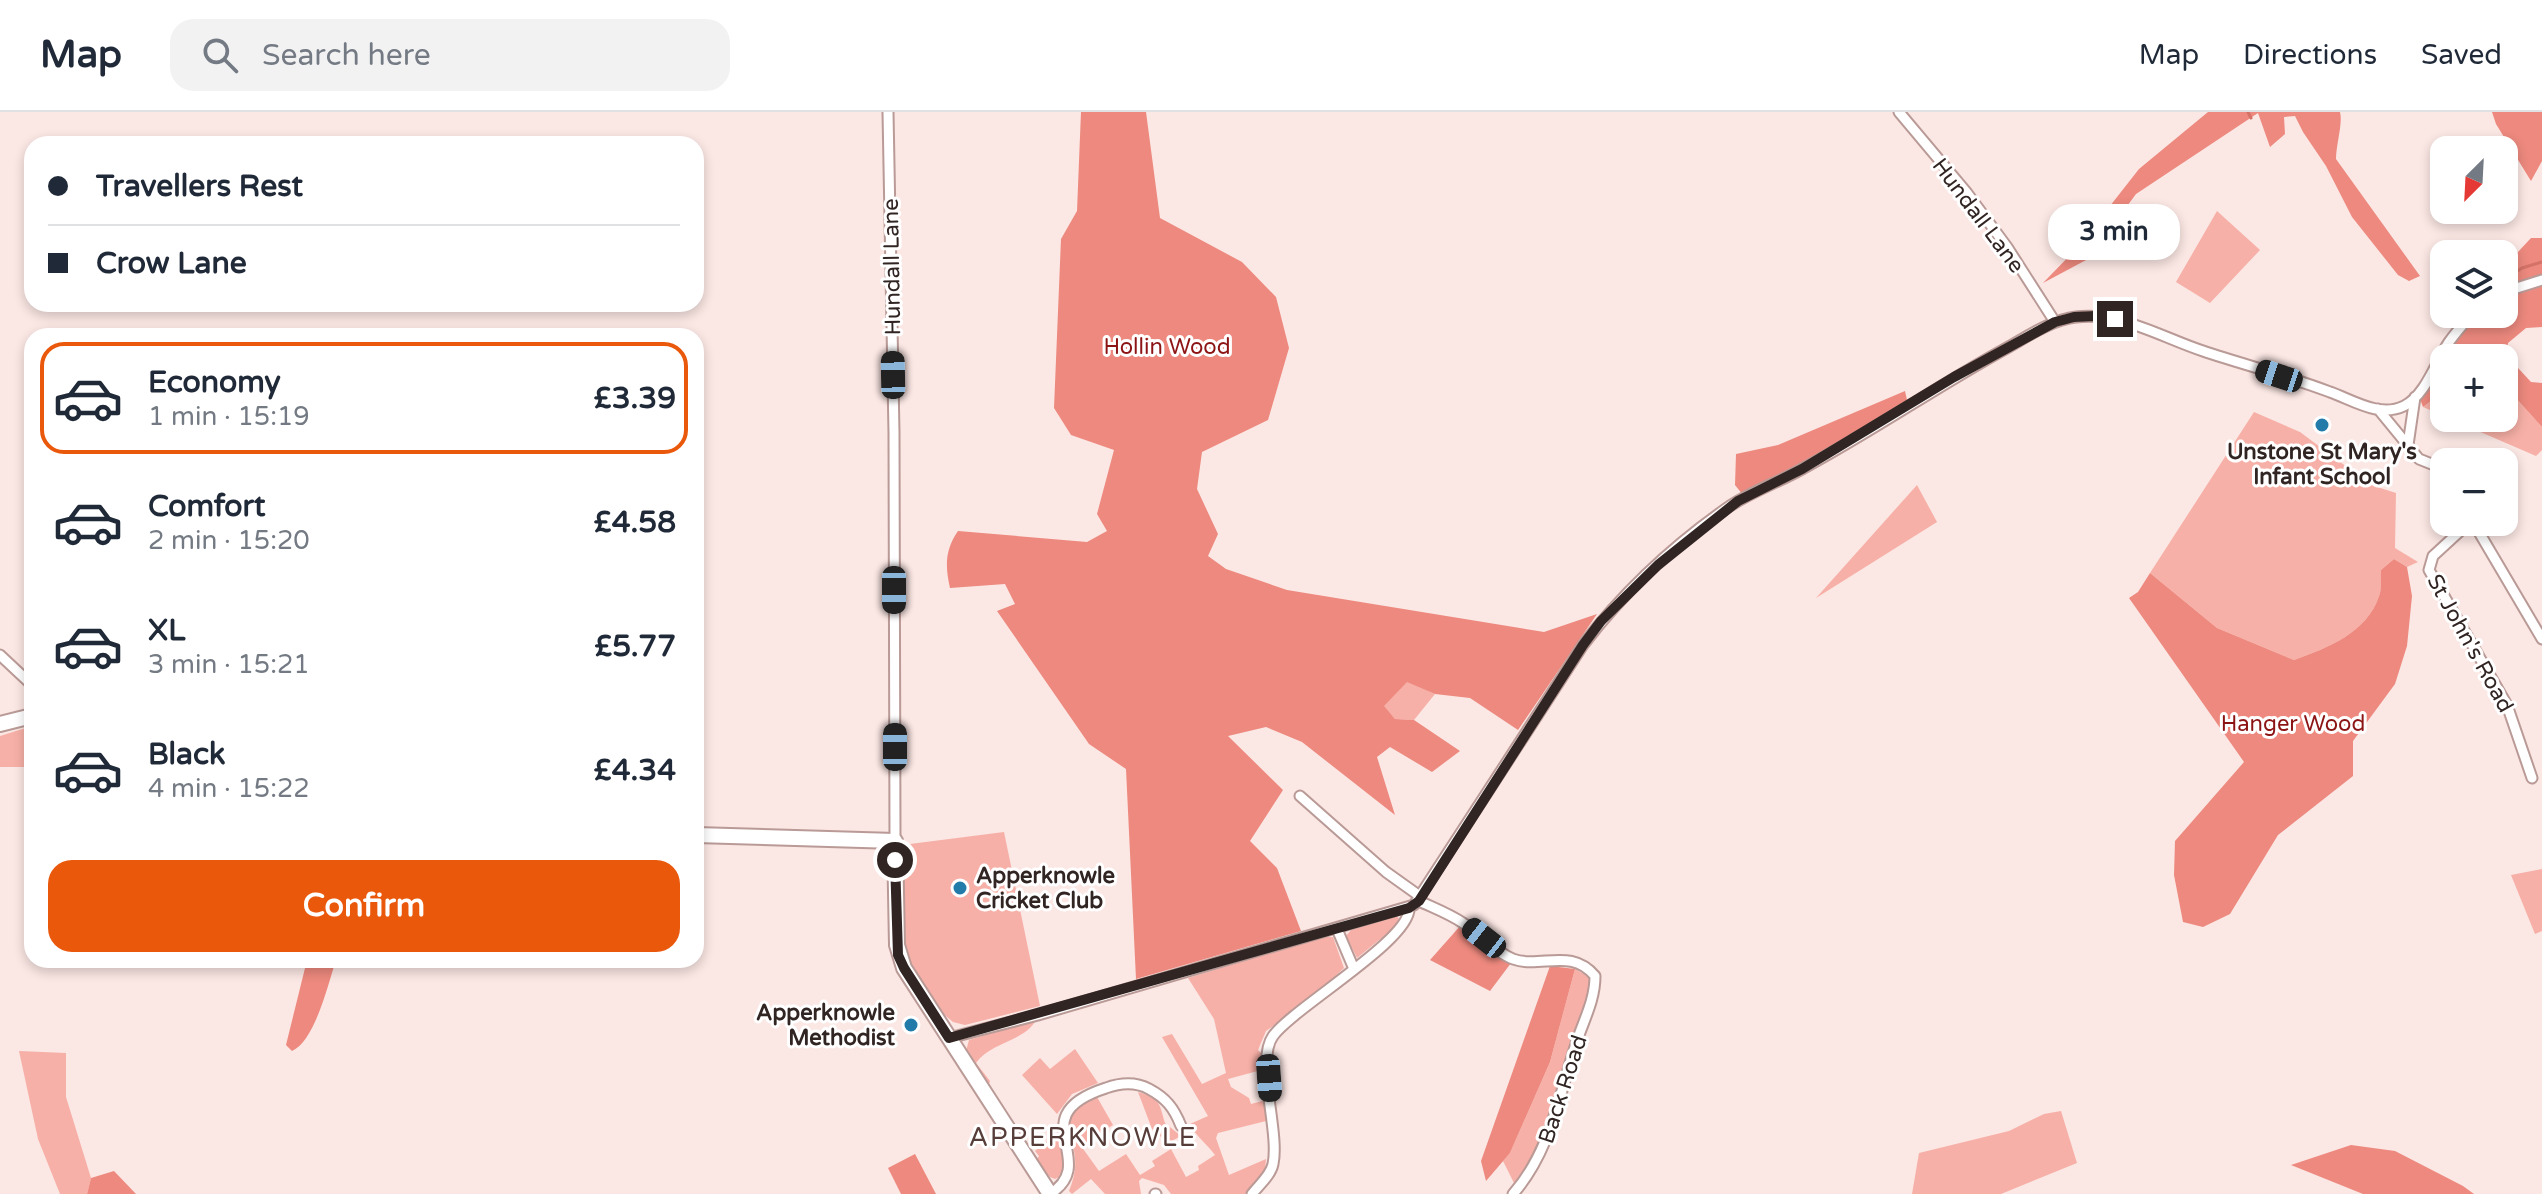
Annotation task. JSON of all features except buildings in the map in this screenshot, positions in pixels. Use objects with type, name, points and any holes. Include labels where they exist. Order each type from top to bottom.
[{"type":"street","name":"Hundall Lane","points":[[888,112],[898,955],[1046,1193]]},
{"type":"street","name":"Hundall Lane","points":[[1899,112],[1967,193],[2007,247],[2055,322]]},
{"type":"street","points":[[2518,288],[2542,280]]},
{"type":"street","points":[[949,1038],[1409,908],[1420,899],[1583,645],[1601,621],[1658,565],[1738,501],[1802,469],[1954,377],[2055,322],[2074,317],[2115,319],[2378,409],[2401,407],[2415,396],[2460,328]]},
{"type":"street","points":[[2408,445],[2415,396]]},
{"type":"street","points":[[2378,409],[2419,459],[2430,463]]},
{"type":"street","name":"St John's Road","points":[[2455,536],[2433,556],[2429,570],[2507,705],[2532,778]]},
{"type":"street","name":"St John's Road","points":[[2479,536],[2542,639]]},
{"type":"street","points":[[0,655],[24,678]]},
{"type":"street","points":[[0,724],[24,718]]},
{"type":"street","points":[[1300,796],[1420,899]]},
{"type":"street","points":[[704,835],[895,841]]},
{"type":"street","name":"Back Road","points":[[1420,899],[1462,922],[1516,960],[1575,962],[1595,976],[1592,1004],[1575,1044],[1546,1144],[1513,1194]]},
{"type":"street","points":[[1252,1194],[1273,1164],[1267,1046],[1280,1029],[1397,930],[1409,917],[1409,908]]},
{"type":"street","points":[[1337,929],[1354,969]]},
{"type":"street","points":[[1046,1193],[1061,1186],[1068,1174],[1063,1120],[1065,1113],[1079,1098],[1113,1086],[1144,1086],[1167,1101],[1176,1122]]},
{"type":"shaded area","points":[[2217,211],[2260,250],[2210,303],[2176,282]]},
{"type":"shaded area","points":[[2518,400],[2542,427],[2542,450],[2536,456],[2480,432],[2518,432]]},
{"type":"shaded area","points":[[2254,412],[2300,432],[2371,485],[2396,493],[2395,548],[2418,562],[2407,567],[2394,559],[2381,570],[2380,593],[2365,620],[2332,644],[2294,660],[2217,628],[2150,573]]},
{"type":"shaded area","points":[[1917,485],[1937,522],[1816,598]]},
{"type":"shaded area","points":[[1407,681],[1435,694],[1414,720],[1395,719],[1383,706]]},
{"type":"shaded area","points":[[24,728],[24,767],[0,767],[0,736]]},
{"type":"shaded area","name":"Apperknowle Cricket Club","points":[[1004,832],[1040,1006],[965,1025],[953,1022],[940,1011],[906,954],[902,845]]},
{"type":"shaded area","points":[[2542,869],[2542,931],[2535,934],[2511,875]]},
{"type":"shaded area","points":[[1395,916],[1399,918],[1395,927],[1357,958],[1346,936],[1351,930]]},
{"type":"shaded area","points":[[1333,937],[1344,968],[1312,998],[1266,1031],[1258,1050],[1265,1069],[1228,1079],[1231,1087],[1249,1098],[1251,1104],[1266,1100],[1266,1121],[1218,1133],[1216,1138],[1229,1175],[1266,1159],[1265,1171],[1246,1194],[1171,1194],[1164,1185],[1142,1178],[1139,1181],[1141,1194],[1105,1194],[1091,1179],[1072,1194],[1069,1191],[1075,1164],[1070,1123],[1076,1110],[1097,1097],[1113,1125],[1081,1146],[1099,1171],[1126,1154],[1140,1175],[1155,1166],[1152,1161],[1171,1149],[1186,1177],[1215,1155],[1190,1124],[1208,1116],[1162,1037],[1172,1034],[1202,1084],[1226,1073],[1214,1019],[1188,978]]},
{"type":"shaded area","points":[[1575,969],[1589,977],[1589,996],[1538,1152],[1515,1185],[1503,1161],[1510,1153],[1550,1062]]},
{"type":"shaded area","points":[[1036,1020],[1024,1033],[982,1056],[976,1063],[990,1081],[988,1087],[966,1051],[969,1040]]},
{"type":"shaded area","points":[[1075,1049],[1098,1083],[1072,1094],[1057,1114],[1022,1075],[1040,1058],[1050,1069]]},
{"type":"shaded area","points":[[19,1051],[66,1053],[66,1097],[91,1178],[87,1194],[60,1194],[38,1139]]},
{"type":"shaded area","points":[[1138,1092],[1155,1100],[1165,1123],[1181,1136],[1168,1143],[1152,1129]]},
{"type":"shaded area","points":[[2061,1111],[2077,1163],[2001,1194],[1912,1194],[1919,1153],[2009,1131],[2044,1114]]},
{"type":"shaded area","points":[[1057,1133],[1064,1166],[1055,1179],[1036,1160],[1039,1156],[1035,1151]]},
{"type":"green space","name":"Hollin Wood","points":[[1081,112],[1146,112],[1160,218],[1242,262],[1276,297],[1289,348],[1268,420],[1202,452],[1197,489],[1218,534],[1208,556],[1226,569],[1287,590],[1544,632],[1597,614],[1518,730],[1470,698],[1435,694],[1407,682],[1384,706],[1395,719],[1414,720],[1460,751],[1432,772],[1390,747],[1377,757],[1395,815],[1302,742],[1266,727],[1228,736],[1283,790],[1250,841],[1277,868],[1301,931],[1136,979],[1126,769],[1089,744],[997,611],[1015,604],[1005,584],[950,588],[947,572],[948,552],[958,531],[1087,542],[1107,531],[1097,514],[1114,450],[1071,435],[1054,408],[1061,239],[1077,211]]},
{"type":"green space","points":[[2208,112],[2340,112],[2336,159],[2420,276],[2409,281],[2398,275],[2352,217],[2326,166],[2295,116],[2284,117],[2285,134],[2270,147],[2258,113],[2136,194],[2088,259],[2043,283],[2077,248],[2139,169]]},
{"type":"green space","points":[[2492,112],[2542,112],[2542,161],[2531,181],[2518,160],[2518,136],[2503,136]]},
{"type":"green space","points":[[2531,238],[2542,238],[2542,327],[2526,328],[2508,344],[2453,344],[2467,328],[2518,328],[2518,252]]},
{"type":"green space","points":[[2518,368],[2531,382],[2542,383],[2542,427],[2518,400]]},
{"type":"green space","points":[[2430,382],[2430,402],[2423,407],[2420,399]]},
{"type":"green space","points":[[1905,391],[1907,400],[1844,442],[1743,495],[1735,485],[1736,454],[1778,445]]},
{"type":"green space","name":"Hanger Wood","points":[[2394,559],[2407,567],[2412,596],[2407,646],[2395,684],[2353,741],[2353,776],[2278,835],[2230,914],[2203,927],[2183,922],[2174,875],[2175,841],[2244,762],[2129,598],[2138,592],[2150,573],[2217,628],[2294,660],[2332,644],[2365,620],[2380,593],[2381,570]]},
{"type":"green space","points":[[1461,925],[1511,963],[1490,991],[1430,960]]},
{"type":"green space","points":[[1550,966],[1575,969],[1550,1062],[1510,1153],[1486,1181],[1481,1161]]},
{"type":"green space","points":[[305,968],[334,968],[325,997],[307,1036],[292,1051],[286,1045]]},
{"type":"green space","points":[[2351,1145],[2395,1151],[2474,1194],[2363,1194],[2291,1165]]},
{"type":"green space","points":[[915,1154],[936,1194],[901,1194],[888,1168]]},
{"type":"green space","points":[[114,1171],[136,1194],[87,1194],[91,1178]]},
{"type":"waterway","points":[[2248,112],[2251,118]]},
{"type":"waterway","points":[[2518,271],[2542,262]]},
{"type":"place","name":"Unstone St Mary's Infant School","points":[[2322,425]]},
{"type":"place","name":"Apperknowle Cricket Club","points":[[960,888]]},
{"type":"place","name":"Apperknowle Methodist","points":[[911,1025]]},
{"type":"district","name":"APPERKNOWLE","points":[[1083,1137]]},
{"type":"route","points":[[895,860],[898,955],[949,1038],[1409,908],[1419,901],[1601,621],[1658,565],[1725,509],[1802,469],[1954,377],[2055,322],[2074,317],[2115,319]]}]
